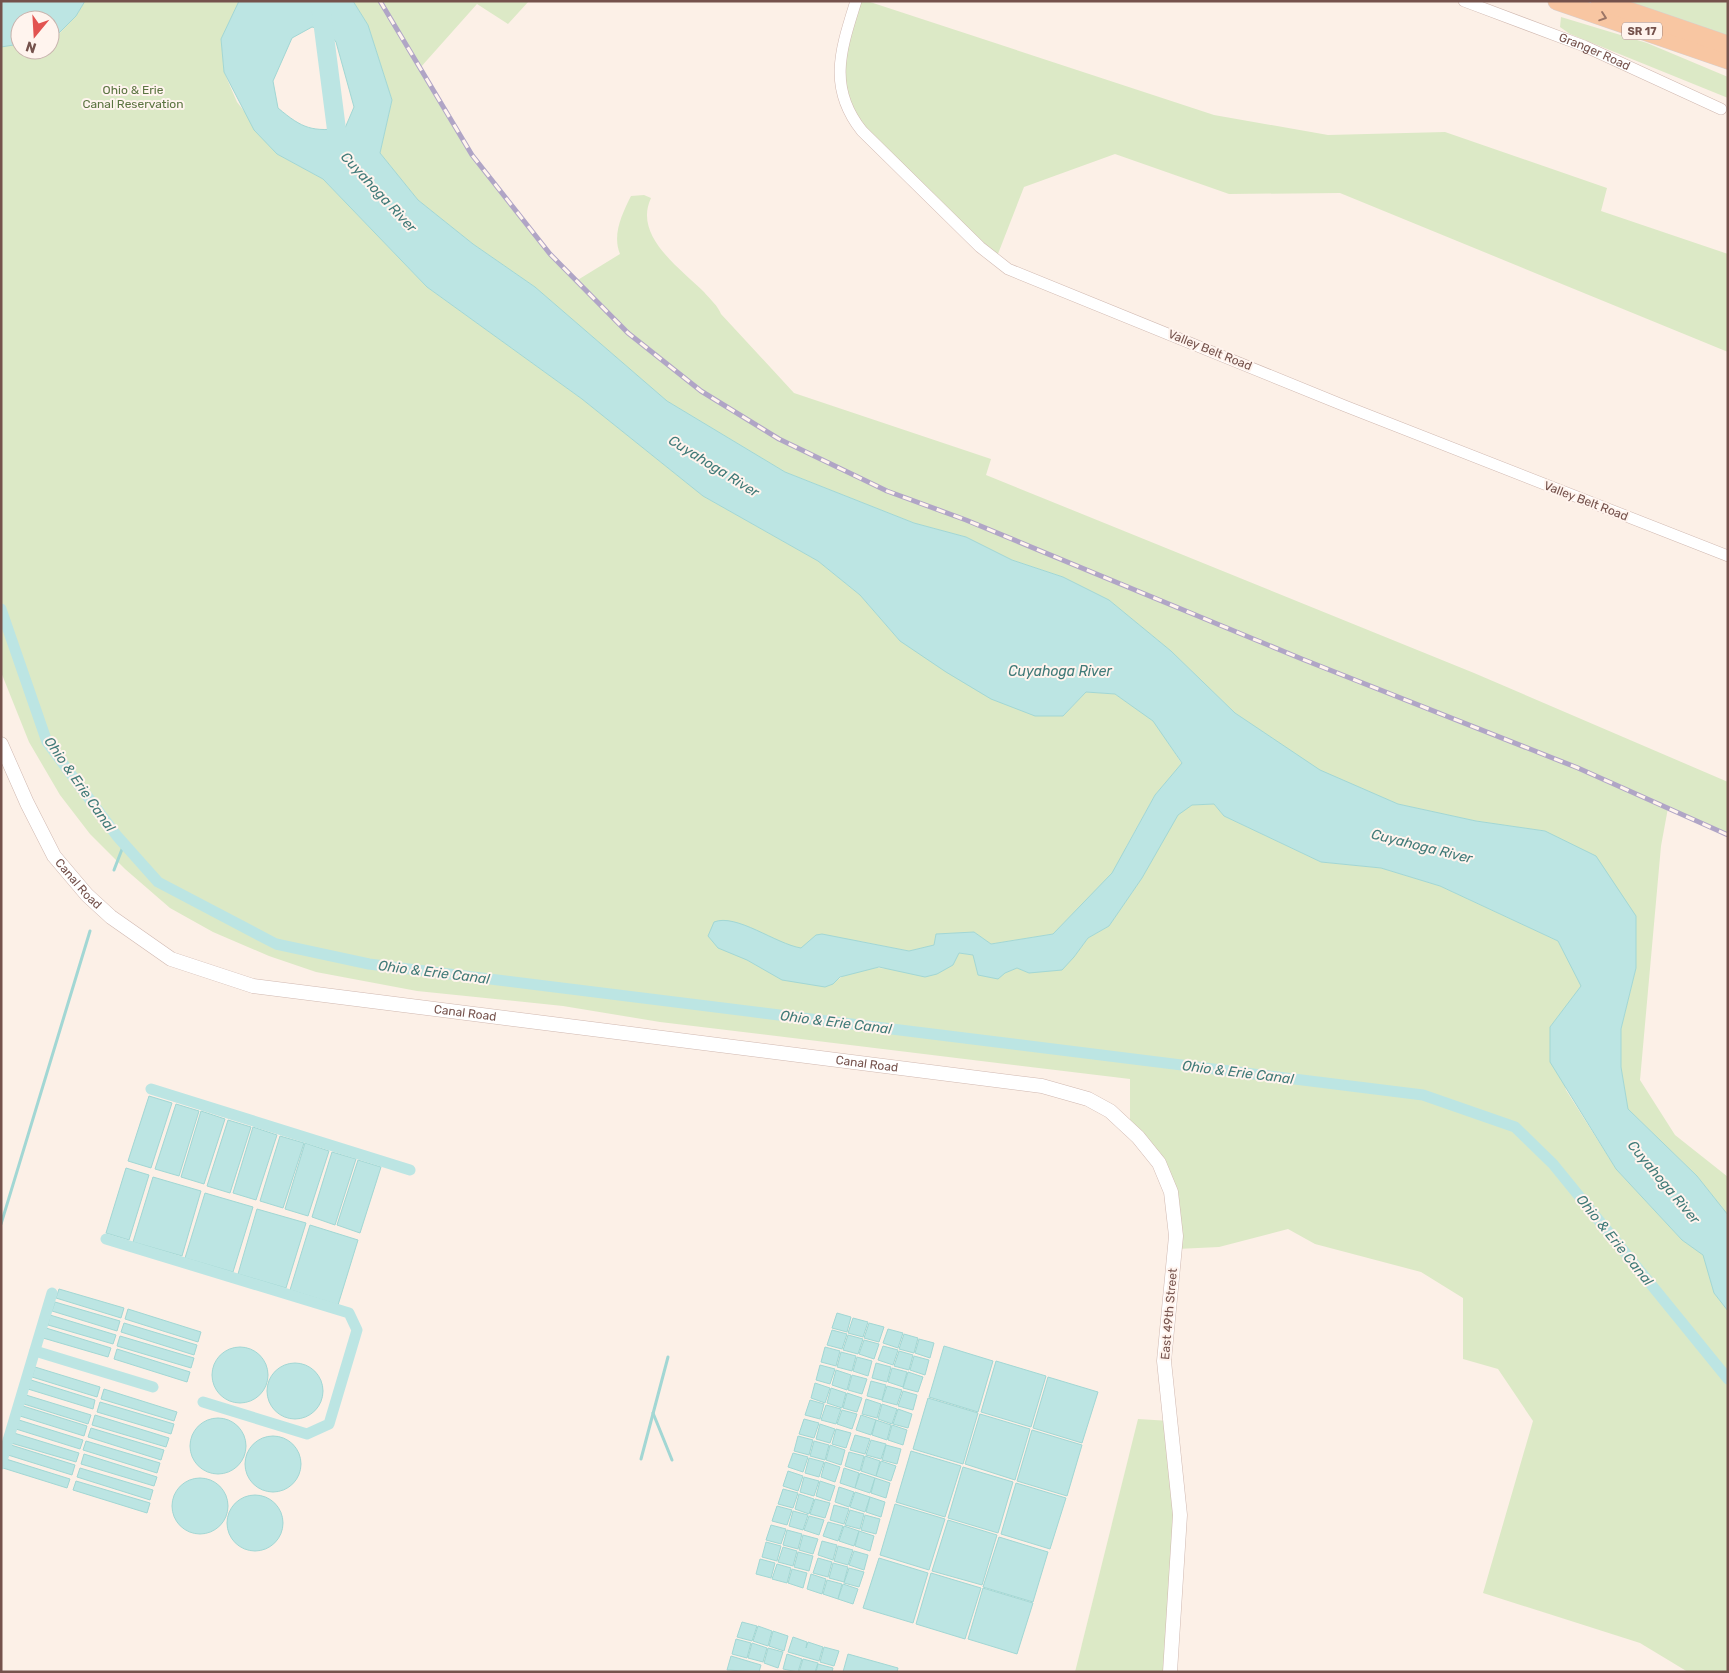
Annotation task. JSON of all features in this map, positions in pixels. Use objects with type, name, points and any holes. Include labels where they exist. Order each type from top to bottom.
[{"type":"main road","name":"SR 17","points":[[1557,1],[1728,60]]},
{"type":"main road","name":"SR 17","points":[[1600,1],[1728,44]]},
{"type":"street","name":"Valley Belt Road","points":[[856,1],[840,51],[839,78],[850,116],[862,131],[980,247],[1008,269],[1345,406],[1728,556]]},
{"type":"street","name":"Granger Road","points":[[1464,1],[1584,46],[1721,110]]},
{"type":"street","name":"Canal Road","points":[[1,744],[27,803],[54,856],[87,895],[111,918],[171,960],[211,974],[253,986],[1042,1086]]},
{"type":"street","name":"East 49th Street","points":[[1042,1086],[1088,1099],[1110,1111],[1138,1137],[1159,1164],[1171,1192],[1176,1236],[1164,1361],[1180,1515],[1170,1672]]},
{"type":"green space","name":"Ohio & Erie Canal Reservation","points":[[85,1],[239,1],[221,39],[224,72],[237,102],[277,154],[323,179],[427,287],[582,399],[703,496],[818,561],[860,595],[900,641],[1063,716],[1086,692],[1115,694],[1154,721],[1182,764],[1155,795],[1126,847],[1120,866],[1053,934],[991,944],[974,932],[936,934],[934,945],[909,951],[859,941],[801,982],[815,985],[833,984],[843,976],[854,972],[878,968],[903,971],[926,977],[959,953],[973,955],[977,966],[1005,973],[1017,968],[1029,973],[1074,957],[1088,938],[1109,926],[1142,878],[1178,814],[1192,805],[1214,804],[1224,816],[1321,862],[1381,868],[1440,886],[1558,941],[1582,986],[1550,1027],[1566,1090],[1616,1169],[1682,1240],[1704,1255],[1714,1293],[1728,1311],[1728,1672],[1688,1672],[1640,1643],[1483,1593],[1533,1421],[1498,1369],[1463,1359],[1463,1298],[1421,1272],[1315,1244],[1288,1229],[1219,1247],[1177,1249],[1171,1192],[1130,1129],[1130,1079],[660,1022],[563,1006],[417,991],[316,972],[269,956],[213,932],[170,908],[125,869],[90,834],[60,795],[29,742],[1,672],[1,47],[10,46],[10,60],[60,60],[60,33],[76,16]]},
{"type":"green space","points":[[353,1],[529,1],[508,24],[477,4],[420,68],[473,152],[511,206],[553,257],[576,281],[620,254],[617,239],[619,225],[631,196],[644,195],[651,198],[647,212],[648,225],[662,250],[716,305],[721,314],[794,393],[991,459],[986,475],[1474,673],[1728,782],[1728,835],[1668,808],[1661,846],[1640,1080],[1675,1135],[1728,1177],[1728,1215],[1697,1176],[1628,1109],[1621,1067],[1621,1029],[1636,968],[1545,831],[1476,821],[1398,804],[1319,770],[1235,713],[1171,651],[1109,600],[1063,577],[1012,560],[966,537],[914,523],[785,472],[667,401],[535,287],[473,244],[418,200],[380,153],[392,100],[368,25]]},
{"type":"green space","points":[[856,1],[867,1],[1214,115],[1328,135],[1445,132],[1607,188],[1601,211],[1728,254],[1728,352],[1340,193],[1229,194],[1115,154],[1024,187],[996,259],[850,116],[840,51]]},
{"type":"green space","points":[[1600,1],[1728,1],[1728,43]]},
{"type":"green space","points":[[1561,17],[1647,43],[1728,77],[1728,98],[1570,34],[1560,27]]},
{"type":"green space","points":[[1138,1419],[1170,1421],[1180,1515],[1170,1672],[1075,1672]]},
{"type":"water","points":[[1,1],[85,1],[76,16],[60,32],[60,10],[10,10],[10,46],[1,47]]},
{"type":"water","points":[[239,1],[353,1],[368,25],[392,100],[380,153],[418,200],[473,244],[535,287],[667,401],[785,472],[914,523],[966,537],[1012,560],[1063,577],[1109,600],[1171,651],[1235,713],[1320,770],[1398,804],[1476,821],[1545,831],[1596,856],[1636,916],[1636,968],[1621,1029],[1621,1067],[1628,1109],[1697,1176],[1728,1215],[1728,1311],[1714,1293],[1703,1255],[1682,1240],[1616,1169],[1550,1062],[1550,1027],[1581,986],[1558,941],[1440,886],[1381,868],[1321,862],[1224,816],[1214,804],[1192,805],[1178,815],[1142,878],[1109,926],[1088,938],[1062,970],[1029,973],[1017,968],[1005,973],[998,979],[978,975],[973,955],[959,953],[953,965],[937,974],[925,977],[879,967],[840,977],[833,984],[825,987],[782,980],[747,960],[718,948],[708,936],[714,922],[723,920],[745,925],[780,941],[801,948],[816,935],[822,934],[909,951],[934,945],[936,934],[974,932],[991,944],[1053,934],[1112,873],[1155,795],[1182,763],[1153,721],[1115,694],[1086,692],[1063,716],[1035,716],[991,699],[900,641],[860,595],[818,561],[703,496],[582,399],[427,287],[323,179],[277,154],[254,130],[224,72],[221,39]],"holes":[[[312,27],[327,31],[336,42],[354,107],[345,128],[324,130],[301,125],[278,108],[273,81],[292,38]]]},
{"type":"water","points":[[149,1096],[172,1103],[151,1168],[128,1161]]},
{"type":"water","points":[[176,1104],[199,1111],[179,1176],[155,1169]]},
{"type":"water","points":[[201,1111],[225,1119],[204,1184],[181,1177]]},
{"type":"water","points":[[228,1120],[251,1127],[230,1193],[207,1186]]},
{"type":"water","points":[[253,1127],[277,1135],[256,1200],[233,1193]]},
{"type":"water","points":[[280,1136],[304,1143],[283,1208],[260,1201]]},
{"type":"water","points":[[305,1143],[329,1151],[308,1216],[285,1209]]},
{"type":"water","points":[[332,1152],[356,1159],[335,1225],[312,1217]]},
{"type":"water","points":[[358,1160],[381,1167],[360,1233],[337,1225]]},
{"type":"water","points":[[126,1168],[149,1175],[129,1240],[106,1233]]},
{"type":"water","points":[[153,1177],[201,1191],[182,1256],[133,1242]]},
{"type":"water","points":[[205,1193],[253,1207],[233,1272],[185,1258]]},
{"type":"water","points":[[257,1209],[306,1223],[286,1288],[238,1274]]},
{"type":"water","points":[[310,1225],[358,1240],[338,1305],[290,1290]]},
{"type":"water","points":[[59,1289],[124,1308],[121,1318],[56,1298]]},
{"type":"water","points":[[55,1302],[120,1321],[117,1331],[52,1311]]},
{"type":"water","points":[[128,1309],[201,1332],[198,1342],[125,1319]]},
{"type":"water","points":[[837,1313],[851,1317],[847,1332],[832,1328]]},
{"type":"water","points":[[50,1315],[116,1335],[113,1344],[48,1325]]},
{"type":"water","points":[[853,1318],[868,1322],[863,1337],[848,1333]]},
{"type":"water","points":[[124,1323],[197,1345],[194,1355],[121,1332]]},
{"type":"water","points":[[869,1323],[884,1327],[879,1342],[864,1338]]},
{"type":"water","points":[[46,1328],[111,1348],[108,1357],[43,1338]]},
{"type":"water","points":[[888,1329],[903,1333],[898,1348],[883,1343]]},
{"type":"water","points":[[832,1330],[847,1334],[842,1349],[827,1345]]},
{"type":"water","points":[[904,1334],[918,1338],[914,1353],[899,1349]]},
{"type":"water","points":[[848,1335],[863,1339],[858,1354],[843,1350]]},
{"type":"water","points":[[120,1336],[194,1358],[191,1368],[117,1346]]},
{"type":"water","points":[[919,1339],[934,1343],[930,1358],[915,1353]]},
{"type":"water","points":[[864,1340],[879,1344],[874,1359],[859,1354]]},
{"type":"water","points":[[883,1346],[898,1350],[893,1365],[878,1360]]},
{"type":"water","points":[[944,1346],[993,1361],[978,1412],[929,1397]]},
{"type":"water","points":[[240,1347],[251,1349],[260,1355],[266,1364],[268,1375],[266,1386],[260,1395],[251,1401],[240,1403],[229,1401],[220,1395],[214,1386],[212,1375],[214,1364],[220,1355],[229,1349]]},
{"type":"water","points":[[825,1347],[840,1351],[836,1366],[821,1362]]},
{"type":"water","points":[[117,1349],[190,1372],[187,1382],[114,1359]]},
{"type":"water","points":[[899,1351],[913,1355],[909,1370],[894,1366]]},
{"type":"water","points":[[841,1352],[856,1356],[852,1371],[837,1367]]},
{"type":"water","points":[[914,1356],[929,1360],[925,1375],[910,1370]]},
{"type":"water","points":[[857,1357],[872,1361],[868,1376],[853,1371]]},
{"type":"water","points":[[996,1361],[1046,1376],[1031,1427],[981,1412]]},
{"type":"water","points":[[295,1363],[306,1365],[315,1371],[321,1380],[323,1391],[321,1402],[315,1411],[306,1417],[295,1419],[284,1417],[275,1411],[269,1402],[267,1391],[269,1380],[275,1371],[284,1365]]},
{"type":"water","points":[[876,1363],[891,1367],[887,1382],[872,1378]]},
{"type":"water","points":[[820,1365],[835,1369],[830,1384],[816,1380]]},
{"type":"water","points":[[35,1367],[100,1387],[97,1397],[32,1377]]},
{"type":"water","points":[[892,1368],[907,1372],[903,1387],[888,1382]]},
{"type":"water","points":[[836,1370],[851,1375],[847,1390],[832,1385]]},
{"type":"water","points":[[908,1372],[923,1377],[918,1392],[903,1388]]},
{"type":"water","points":[[852,1375],[867,1379],[862,1394],[848,1390]]},
{"type":"water","points":[[1048,1377],[1098,1392],[1082,1443],[1033,1428]]},
{"type":"water","points":[[31,1380],[95,1400],[93,1409],[28,1389]]},
{"type":"water","points":[[871,1381],[886,1385],[882,1400],[867,1396]]},
{"type":"water","points":[[815,1383],[830,1388],[825,1403],[811,1398]]},
{"type":"water","points":[[887,1386],[902,1390],[897,1405],[882,1401]]},
{"type":"water","points":[[831,1388],[846,1393],[842,1408],[827,1403]]},
{"type":"water","points":[[104,1389],[177,1412],[174,1421],[101,1399]]},
{"type":"water","points":[[903,1391],[917,1395],[913,1410],[898,1406]]},
{"type":"water","points":[[847,1393],[862,1398],[857,1412],[843,1408]]},
{"type":"water","points":[[26,1395],[91,1415],[88,1424],[24,1404]]},
{"type":"water","points":[[928,1398],[978,1413],[963,1464],[913,1449]]},
{"type":"water","points":[[866,1399],[881,1404],[877,1418],[862,1414]]},
{"type":"water","points":[[810,1400],[824,1404],[820,1419],[805,1415]]},
{"type":"water","points":[[100,1402],[174,1424],[171,1434],[97,1412]]},
{"type":"water","points":[[882,1404],[897,1409],[892,1424],[878,1419]]},
{"type":"water","points":[[826,1405],[841,1409],[836,1424],[821,1420]]},
{"type":"water","points":[[23,1406],[87,1426],[84,1436],[20,1416]]},
{"type":"water","points":[[898,1409],[912,1414],[908,1428],[893,1424]]},
{"type":"water","points":[[842,1410],[857,1414],[852,1429],[837,1424]]},
{"type":"water","points":[[980,1414],[1030,1429],[1015,1480],[965,1464]]},
{"type":"water","points":[[95,1415],[169,1438],[166,1447],[92,1425]]},
{"type":"water","points":[[861,1415],[876,1420],[871,1435],[856,1430]]},
{"type":"water","points":[[218,1418],[229,1420],[238,1426],[244,1435],[246,1446],[244,1457],[238,1466],[229,1472],[218,1474],[207,1472],[198,1466],[192,1457],[190,1446],[192,1435],[198,1426],[207,1420]]},
{"type":"water","points":[[804,1419],[819,1423],[814,1438],[799,1434]]},
{"type":"water","points":[[19,1420],[83,1440],[80,1449],[16,1429]]},
{"type":"water","points":[[876,1420],[891,1425],[887,1440],[872,1435]]},
{"type":"water","points":[[820,1424],[835,1429],[830,1443],[816,1439]]},
{"type":"water","points":[[892,1425],[907,1430],[903,1445],[888,1440]]},
{"type":"water","points":[[91,1428],[164,1450],[161,1460],[88,1437]]},
{"type":"water","points":[[836,1429],[851,1433],[846,1448],[832,1444]]},
{"type":"water","points":[[1032,1430],[1082,1445],[1067,1496],[1017,1481]]},
{"type":"water","points":[[14,1433],[79,1453],[76,1462],[11,1443]]},
{"type":"water","points":[[855,1435],[870,1439],[865,1454],[850,1450]]},
{"type":"water","points":[[273,1436],[284,1438],[293,1444],[299,1453],[301,1464],[299,1475],[293,1484],[284,1490],[273,1492],[262,1490],[253,1484],[247,1475],[245,1464],[247,1453],[253,1444],[262,1438]]},
{"type":"water","points":[[798,1436],[813,1440],[809,1455],[794,1451]]},
{"type":"water","points":[[871,1440],[886,1444],[881,1459],[866,1455]]},
{"type":"water","points":[[86,1441],[160,1463],[157,1473],[83,1450]]},
{"type":"water","points":[[814,1441],[829,1445],[825,1460],[810,1456]]},
{"type":"water","points":[[11,1445],[75,1465],[72,1475],[8,1455]]},
{"type":"water","points":[[830,1445],[845,1450],[841,1465],[826,1460]]},
{"type":"water","points":[[886,1445],[901,1449],[897,1464],[882,1460]]},
{"type":"water","points":[[911,1451],[961,1466],[945,1517],[896,1502]]},
{"type":"water","points":[[849,1452],[864,1456],[860,1471],[845,1466]]},
{"type":"water","points":[[793,1453],[808,1457],[803,1472],[788,1467]]},
{"type":"water","points":[[84,1454],[157,1477],[154,1486],[81,1464]]},
{"type":"water","points":[[865,1456],[880,1461],[876,1476],[861,1471]]},
{"type":"water","points":[[809,1458],[824,1462],[819,1477],[805,1473]]},
{"type":"water","points":[[6,1459],[70,1479],[67,1488],[3,1468]]},
{"type":"water","points":[[881,1461],[896,1466],[891,1481],[876,1476]]},
{"type":"water","points":[[825,1462],[840,1467],[835,1482],[821,1477]]},
{"type":"water","points":[[963,1467],[1013,1482],[998,1533],[948,1518]]},
{"type":"water","points":[[80,1468],[153,1490],[150,1500],[77,1477]]},
{"type":"water","points":[[844,1468],[859,1473],[855,1488],[840,1483]]},
{"type":"water","points":[[788,1471],[803,1476],[798,1491],[783,1486]]},
{"type":"water","points":[[860,1473],[875,1478],[870,1493],[855,1488]]},
{"type":"water","points":[[804,1477],[819,1481],[814,1496],[800,1492]]},
{"type":"water","points":[[200,1478],[211,1480],[220,1486],[226,1495],[228,1506],[226,1517],[220,1526],[211,1532],[200,1534],[189,1532],[180,1526],[174,1517],[172,1506],[174,1495],[180,1486],[189,1480]]},
{"type":"water","points":[[875,1478],[890,1483],[886,1498],[871,1493]]},
{"type":"water","points":[[76,1481],[150,1503],[147,1513],[73,1490]]},
{"type":"water","points":[[820,1481],[835,1486],[830,1501],[816,1496]]},
{"type":"water","points":[[1016,1483],[1066,1498],[1050,1549],[1001,1534]]},
{"type":"water","points":[[839,1487],[854,1492],[849,1507],[835,1502]]},
{"type":"water","points":[[783,1489],[798,1493],[793,1508],[778,1504]]},
{"type":"water","points":[[855,1492],[870,1497],[865,1512],[850,1507]]},
{"type":"water","points":[[799,1494],[814,1499],[809,1514],[795,1509]]},
{"type":"water","points":[[255,1495],[266,1497],[275,1503],[281,1512],[283,1523],[281,1534],[275,1543],[266,1549],[255,1551],[244,1549],[235,1543],[229,1534],[227,1523],[229,1512],[235,1503],[244,1497]]},
{"type":"water","points":[[870,1497],[885,1502],[881,1517],[866,1512]]},
{"type":"water","points":[[815,1499],[830,1503],[825,1518],[810,1514]]},
{"type":"water","points":[[895,1504],[945,1519],[929,1570],[880,1555]]},
{"type":"water","points":[[834,1505],[849,1509],[844,1524],[830,1520]]},
{"type":"water","points":[[777,1506],[792,1510],[787,1525],[772,1521]]},
{"type":"water","points":[[850,1510],[864,1514],[860,1529],[845,1525]]},
{"type":"water","points":[[793,1511],[808,1515],[803,1530],[789,1526]]},
{"type":"water","points":[[865,1515],[880,1519],[876,1534],[861,1530]]},
{"type":"water","points":[[809,1516],[824,1520],[819,1535],[804,1530]]},
{"type":"water","points":[[948,1520],[997,1535],[982,1585],[932,1571]]},
{"type":"water","points":[[828,1522],[843,1526],[838,1541],[823,1536]]},
{"type":"water","points":[[771,1525],[786,1529],[781,1544],[766,1540]]},
{"type":"water","points":[[844,1526],[859,1531],[854,1546],[839,1541]]},
{"type":"water","points":[[787,1530],[802,1534],[798,1549],[783,1545]]},
{"type":"water","points":[[859,1531],[874,1536],[870,1551],[855,1546]]},
{"type":"water","points":[[803,1535],[818,1539],[813,1554],[799,1550]]},
{"type":"water","points":[[999,1537],[1048,1552],[1033,1602],[983,1587]]},
{"type":"water","points":[[822,1541],[837,1545],[833,1560],[818,1555]]},
{"type":"water","points":[[766,1542],[781,1546],[777,1561],[762,1557]]},
{"type":"water","points":[[838,1546],[853,1550],[848,1565],[834,1561]]},
{"type":"water","points":[[783,1547],[797,1551],[793,1566],[778,1562]]},
{"type":"water","points":[[854,1551],[868,1555],[864,1570],[849,1565]]},
{"type":"water","points":[[798,1552],[813,1556],[809,1571],[794,1567]]},
{"type":"water","points":[[818,1558],[832,1562],[828,1577],[813,1573]]},
{"type":"water","points":[[879,1558],[928,1573],[913,1623],[863,1608]]},
{"type":"water","points":[[760,1559],[775,1563],[771,1578],[756,1574]]},
{"type":"water","points":[[833,1563],[848,1567],[844,1582],[829,1578]]},
{"type":"water","points":[[777,1564],[791,1568],[787,1583],[772,1579]]},
{"type":"water","points":[[849,1568],[864,1572],[859,1587],[844,1583]]},
{"type":"water","points":[[792,1569],[807,1573],[803,1588],[788,1583]]},
{"type":"water","points":[[931,1573],[981,1588],[965,1639],[916,1624]]},
{"type":"water","points":[[811,1574],[826,1579],[822,1594],[807,1589]]},
{"type":"water","points":[[827,1580],[842,1584],[838,1599],[823,1594]]},
{"type":"water","points":[[843,1584],[858,1589],[853,1604],[838,1599]]},
{"type":"water","points":[[983,1588],[1033,1603],[1017,1654],[968,1639]]},
{"type":"water","points":[[742,1622],[757,1626],[752,1641],[737,1637]]},
{"type":"water","points":[[758,1626],[772,1631],[768,1646],[753,1641]]},
{"type":"water","points":[[773,1631],[788,1636],[784,1651],[769,1646]]},
{"type":"water","points":[[793,1637],[807,1642],[806,1648],[808,1642],[823,1647],[819,1661],[788,1652]]},
{"type":"water","points":[[736,1639],[751,1643],[747,1658],[732,1654]]},
{"type":"water","points":[[752,1643],[767,1648],[763,1662],[748,1658]]},
{"type":"water","points":[[824,1647],[839,1651],[834,1666],[820,1662]]},
{"type":"water","points":[[768,1648],[783,1652],[778,1668],[764,1663]]},
{"type":"water","points":[[787,1654],[802,1659],[798,1672],[783,1669]]},
{"type":"water","points":[[848,1654],[898,1668],[897,1672],[843,1672]]},
{"type":"water","points":[[731,1656],[761,1665],[759,1672],[727,1670]]},
{"type":"water","points":[[803,1659],[818,1663],[815,1672],[799,1672]]},
{"type":"water","points":[[818,1664],[833,1668],[832,1672],[816,1672]]},
{"type":"waterway","name":"Cuyahoga River","points":[[320,1],[339,149],[342,153]]},
{"type":"waterway","name":"Ohio & Erie Canal","points":[[1,609],[47,742],[117,836],[158,882],[276,944],[369,964],[1423,1095],[1515,1127],[1553,1164],[1728,1379]]},
{"type":"waterway","points":[[114,870],[124,844]]},
{"type":"waterway","points":[[1,1224],[90,931]]},
{"type":"waterway","points":[[151,1089],[410,1170]]},
{"type":"waterway","points":[[106,1239],[349,1313],[357,1330],[329,1424],[307,1434],[203,1402]]},
{"type":"waterway","points":[[1,1464],[52,1293]]},
{"type":"waterway","points":[[35,1351],[153,1387]]},
{"type":"waterway","points":[[641,1459],[668,1357]]},
{"type":"waterway","points":[[653,1413],[672,1460]]},
{"type":"railway","points":[[380,1],[472,155],[550,254],[628,333],[701,391],[779,439],[887,491],[966,520],[1302,659],[1578,768],[1728,835]]}]
